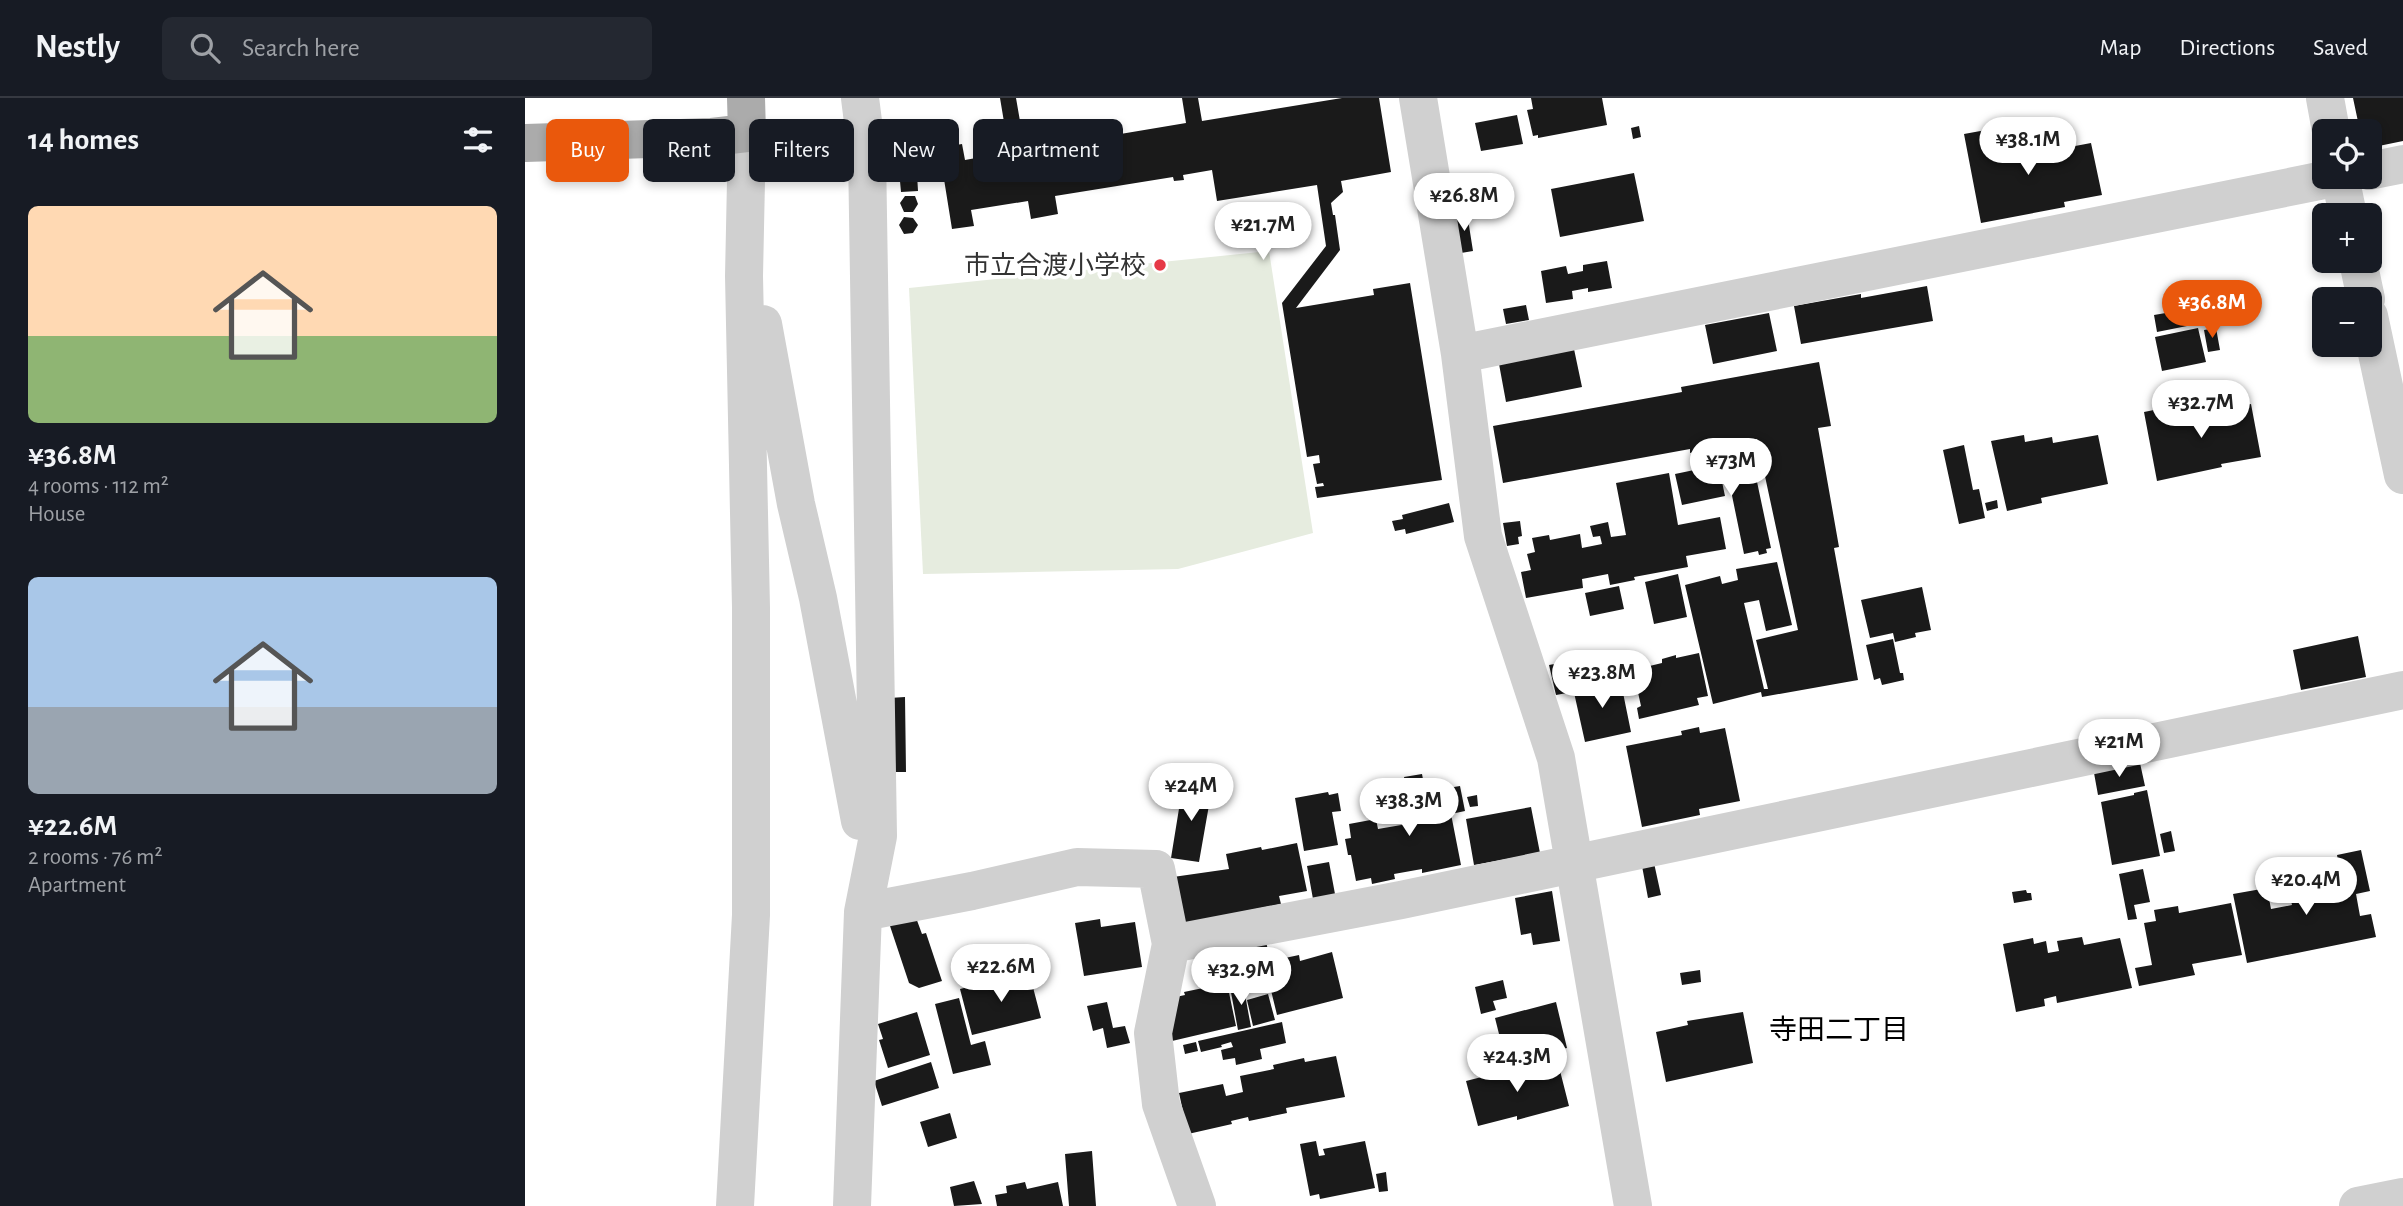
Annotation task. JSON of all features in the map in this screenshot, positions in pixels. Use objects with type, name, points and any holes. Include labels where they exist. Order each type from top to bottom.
[{"type":"main road","points":[[525,143],[643,132]]},
{"type":"street","points":[[852,1206],[866,894],[878,836],[867,153],[860,98]]},
{"type":"street","points":[[1418,98],[1459,354],[1483,536],[1556,758],[1633,1206]]},
{"type":"street","points":[[2325,98],[2329,119]]},
{"type":"street","points":[[735,123],[744,276],[751,608],[751,915],[735,1206]]},
{"type":"street","points":[[2382,168],[2403,164]]},
{"type":"street","points":[[1459,354],[2312,183]]},
{"type":"street","points":[[744,276],[764,327],[796,504],[818,598],[866,894]]},
{"type":"street","points":[[2378,357],[2403,475]]},
{"type":"street","points":[[1171,944],[1401,900],[2403,691]]},
{"type":"street","points":[[866,894],[972,891],[1077,867],[1156,869],[1171,944],[1153,1033],[1161,1104],[1197,1206]]},
{"type":"street","points":[[2358,1206],[2403,1197]]},
{"type":"shaded area","points":[[1269,251],[1313,533],[1178,569],[923,574],[909,288]]},
{"type":"building","points":[[1000,98],[1016,98],[1020,119],[1004,119]]},
{"type":"building","points":[[1182,98],[1198,98],[1202,121],[1342,98],[1379,98],[1391,172],[1341,181],[1343,192],[1331,203],[1340,250],[1296,308],[1374,295],[1373,289],[1410,283],[1442,480],[1317,498],[1315,487],[1324,486],[1323,483],[1317,484],[1313,464],[1320,463],[1319,455],[1307,457],[1282,303],[1326,246],[1317,185],[1217,201],[1212,170],[1183,175],[1184,180],[1174,181],[1173,177],[1055,196],[1058,214],[1031,219],[1028,201],[971,210],[974,226],[952,229],[944,182],[959,182],[959,145],[962,144],[965,160],[973,159],[973,182],[1123,182],[1123,134],[1186,123]]},
{"type":"building","points":[[1531,98],[1602,98],[1607,125],[1538,138],[1538,135],[1533,136],[1527,110],[1533,109]]},
{"type":"building","points":[[2353,98],[2403,98],[2403,141],[2382,145],[2382,119],[2357,119]]},
{"type":"building","points":[[1517,115],[1523,144],[1481,151],[1475,123]]},
{"type":"building","points":[[1639,126],[1641,137],[1633,139],[1631,128]]},
{"type":"building","points":[[1997,128],[2003,159],[2035,153],[2033,144],[2053,141],[2054,150],[2091,143],[2102,195],[2064,202],[2065,207],[1981,223],[1964,134]]},
{"type":"building","points":[[1634,173],[1644,221],[1560,237],[1551,189]]},
{"type":"building","points":[[900,182],[917,182],[918,191],[901,192]]},
{"type":"building","points":[[905,196],[915,196],[918,204],[913,212],[904,212],[900,203]]},
{"type":"building","points":[[1467,213],[1473,251],[1461,253],[1455,215]]},
{"type":"building","points":[[904,217],[913,218],[918,225],[913,233],[904,234],[899,225]]},
{"type":"building","points":[[1607,261],[1612,288],[1588,292],[1588,288],[1572,291],[1573,299],[1546,303],[1541,271],[1566,266],[1568,274],[1583,271],[1583,265]]},
{"type":"building","points":[[1927,286],[1933,321],[1801,344],[1794,306]]},
{"type":"building","points":[[1526,305],[1529,320],[1506,324],[1503,309]]},
{"type":"building","points":[[2189,309],[2192,325],[2157,332],[2154,315]]},
{"type":"building","points":[[1769,313],[1777,351],[1713,364],[1705,325]]},
{"type":"building","points":[[2198,328],[2206,362],[2162,371],[2155,337]]},
{"type":"building","points":[[2216,328],[2220,350],[2208,352],[2204,330]]},
{"type":"building","points":[[1574,349],[1582,387],[1506,402],[1499,364]]},
{"type":"building","points":[[1819,362],[1831,426],[1818,428],[1839,547],[1834,548],[1858,680],[1762,697],[1761,692],[1713,704],[1685,585],[1720,576],[1722,584],[1738,580],[1736,569],[1777,562],[1792,625],[1766,631],[1759,600],[1744,603],[1764,689],[1768,689],[1756,640],[1798,630],[1757,439],[1690,453],[1690,449],[1503,483],[1493,426],[1682,392],[1681,387]]},
{"type":"building","points":[[2211,404],[2212,411],[2251,404],[2261,457],[2221,464],[2222,467],[2157,481],[2144,412],[2169,407],[2172,420],[2190,417],[2188,408]]},
{"type":"building","points":[[2024,435],[2025,442],[2052,437],[2053,443],[2098,435],[2108,484],[2041,498],[2042,503],[2007,511],[1991,441]]},
{"type":"building","points":[[1964,445],[1973,490],[1979,489],[1985,518],[1959,524],[1943,450]]},
{"type":"building","points":[[1752,458],[1771,548],[1766,549],[1767,553],[1759,555],[1758,551],[1744,554],[1728,476],[1721,477],[1725,496],[1682,505],[1675,474]]},
{"type":"building","points":[[1669,473],[1678,525],[1720,517],[1726,549],[1686,556],[1688,567],[1634,577],[1635,580],[1610,585],[1608,574],[1582,579],[1583,588],[1526,598],[1521,572],[1531,570],[1527,554],[1535,552],[1532,538],[1549,535],[1550,540],[1580,534],[1582,548],[1602,544],[1600,536],[1593,537],[1590,526],[1608,522],[1611,537],[1626,535],[1616,483]]},
{"type":"building","points":[[1997,500],[1998,508],[1987,511],[1985,503]]},
{"type":"building","points":[[1449,503],[1454,522],[1406,534],[1405,529],[1395,531],[1392,521],[1403,519],[1402,515]]},
{"type":"building","points":[[1520,521],[1522,536],[1518,537],[1519,544],[1507,546],[1503,523]]},
{"type":"building","points":[[1678,574],[1687,617],[1654,624],[1645,582]]},
{"type":"building","points":[[1619,586],[1624,609],[1590,616],[1585,593]]},
{"type":"building","points":[[1922,587],[1931,630],[1915,633],[1916,637],[1895,642],[1893,633],[1870,638],[1861,600]]},
{"type":"building","points":[[2358,636],[2366,677],[2301,690],[2293,650]]},
{"type":"building","points":[[1893,639],[1904,680],[1882,685],[1880,678],[1874,680],[1866,645]]},
{"type":"building","points":[[1699,653],[1708,696],[1697,698],[1699,705],[1639,719],[1637,708],[1641,706],[1633,670],[1662,663],[1662,659],[1676,655],[1676,658]]},
{"type":"building","points":[[1565,662],[1566,667],[1577,664],[1581,682],[1570,685],[1565,683],[1567,693],[1556,695],[1549,665]]},
{"type":"building","points":[[1620,678],[1631,732],[1585,742],[1573,688]]},
{"type":"building","points":[[905,697],[906,772],[890,772],[889,698]]},
{"type":"building","points":[[1699,727],[1700,733],[1725,728],[1740,801],[1699,809],[1700,815],[1642,827],[1626,746],[1682,735],[1681,731]]},
{"type":"building","points":[[2140,763],[2145,786],[2098,795],[2094,773]]},
{"type":"building","points":[[1422,774],[1427,800],[1444,797],[1442,789],[1460,786],[1465,811],[1451,814],[1461,865],[1422,873],[1422,869],[1394,874],[1395,879],[1372,884],[1371,878],[1356,881],[1345,839],[1351,838],[1349,824],[1376,819],[1378,829],[1413,823],[1404,777]]},
{"type":"building","points":[[1183,784],[1212,788],[1199,862],[1171,858]]},
{"type":"building","points":[[2147,790],[2160,856],[2112,865],[2101,802]]},
{"type":"building","points":[[1328,792],[1329,795],[1338,793],[1341,811],[1332,812],[1338,845],[1304,851],[1295,798]]},
{"type":"building","points":[[1477,795],[1478,806],[1470,807],[1467,797]]},
{"type":"building","points":[[1531,807],[1540,853],[1474,865],[1466,819]]},
{"type":"building","points":[[2171,831],[2175,851],[2164,853],[2160,834]]},
{"type":"building","points":[[1297,843],[1307,891],[1279,896],[1281,904],[1182,924],[1173,877],[1229,869],[1226,854]]},
{"type":"building","points":[[2361,850],[2370,891],[2356,894],[2360,916],[2371,914],[2376,937],[2247,963],[2233,894],[2267,888],[2271,909],[2292,905],[2290,896],[2312,892],[2314,899],[2344,892],[2337,855]]},
{"type":"building","points":[[1329,862],[1335,894],[1313,899],[1307,866]]},
{"type":"building","points":[[1654,863],[1661,895],[1648,898],[1642,866]]},
{"type":"building","points":[[2143,869],[2150,902],[2134,905],[2137,919],[2128,920],[2119,874]]},
{"type":"building","points":[[2026,890],[2031,893],[2032,900],[2014,903],[2012,892]]},
{"type":"building","points":[[1552,891],[1560,941],[1533,945],[1531,933],[1521,935],[1515,898]]},
{"type":"building","points":[[2231,903],[2242,955],[2192,964],[2195,975],[2139,986],[2135,968],[2152,965],[2144,923],[2156,921],[2154,910],[2178,906],[2179,913]]},
{"type":"building","points":[[915,915],[922,934],[926,933],[942,981],[919,988],[909,983],[889,923]]},
{"type":"building","points":[[1100,919],[1101,927],[1135,922],[1142,967],[1084,976],[1075,923]]},
{"type":"building","points":[[2082,937],[2084,945],[2120,938],[2132,988],[2057,1003],[2056,996],[2044,999],[2045,1006],[2016,1012],[2003,944],[2033,938],[2034,944],[2046,941],[2048,953],[2059,951],[2057,941]]},
{"type":"building","points":[[1266,942],[1272,966],[1260,968],[1264,987],[1247,991],[1237,948]]},
{"type":"building","points":[[1232,948],[1236,971],[1214,974],[1211,952]]},
{"type":"building","points":[[1332,952],[1343,998],[1277,1015],[1267,974],[1288,969],[1285,958],[1299,955],[1300,961]]},
{"type":"building","points":[[1700,970],[1701,982],[1682,985],[1680,973]]},
{"type":"building","points":[[1029,972],[1041,1018],[972,1035],[960,989]]},
{"type":"building","points":[[1503,980],[1507,998],[1493,1001],[1496,1010],[1481,1014],[1475,987]]},
{"type":"building","points":[[1227,983],[1236,1026],[1172,1041],[1171,998],[1185,995],[1184,992]]},
{"type":"building","points":[[1243,984],[1251,1027],[1238,1030],[1230,987]]},
{"type":"building","points":[[1268,994],[1275,1020],[1253,1026],[1247,1000]]},
{"type":"building","points":[[959,998],[971,1045],[985,1041],[991,1065],[953,1074],[935,1004]]},
{"type":"building","points":[[1107,1002],[1113,1028],[1125,1026],[1130,1043],[1107,1048],[1103,1028],[1093,1031],[1087,1006]]},
{"type":"building","points":[[1556,1002],[1567,1048],[1518,1061],[1514,1043],[1502,1046],[1495,1018]]},
{"type":"building","points":[[917,1012],[930,1055],[888,1068],[879,1040],[883,1039],[878,1024]]},
{"type":"building","points":[[1743,1012],[1753,1063],[1666,1082],[1656,1032],[1688,1025],[1687,1021]]},
{"type":"building","points":[[1282,1022],[1286,1043],[1260,1049],[1262,1059],[1236,1065],[1235,1058],[1223,1060],[1221,1050],[1233,1047],[1231,1042],[1201,1052],[1198,1041]]},
{"type":"building","points":[[1196,1042],[1198,1051],[1185,1054],[1183,1045]]},
{"type":"building","points":[[1336,1056],[1345,1097],[1286,1108],[1287,1113],[1249,1121],[1248,1117],[1231,1121],[1232,1124],[1188,1134],[1179,1093],[1223,1084],[1226,1096],[1243,1092],[1240,1076],[1274,1069],[1273,1065],[1304,1058],[1305,1062]]},
{"type":"building","points":[[931,1062],[939,1088],[882,1106],[874,1081]]},
{"type":"building","points":[[1558,1063],[1569,1106],[1517,1120],[1517,1116],[1478,1126],[1466,1081],[1509,1070],[1510,1076]]},
{"type":"building","points":[[950,1113],[957,1138],[928,1147],[920,1122]]},
{"type":"building","points":[[1316,1141],[1319,1156],[1325,1155],[1323,1149],[1365,1141],[1375,1188],[1320,1199],[1319,1194],[1310,1196],[1300,1144]]},
{"type":"building","points":[[1092,1151],[1096,1206],[1069,1206],[1065,1154]]},
{"type":"building","points":[[1386,1172],[1388,1191],[1379,1192],[1376,1174]]},
{"type":"building","points":[[974,1181],[982,1204],[954,1206],[950,1187]]},
{"type":"building","points":[[1025,1182],[1027,1189],[1058,1182],[1063,1206],[997,1206],[995,1195],[1007,1193],[1006,1186]]},
{"type":"place","name":"市立合渡小学校","points":[[1160,265]]},
{"type":"district","name":"寺田二丁目","points":[[1839,1029]]}]
